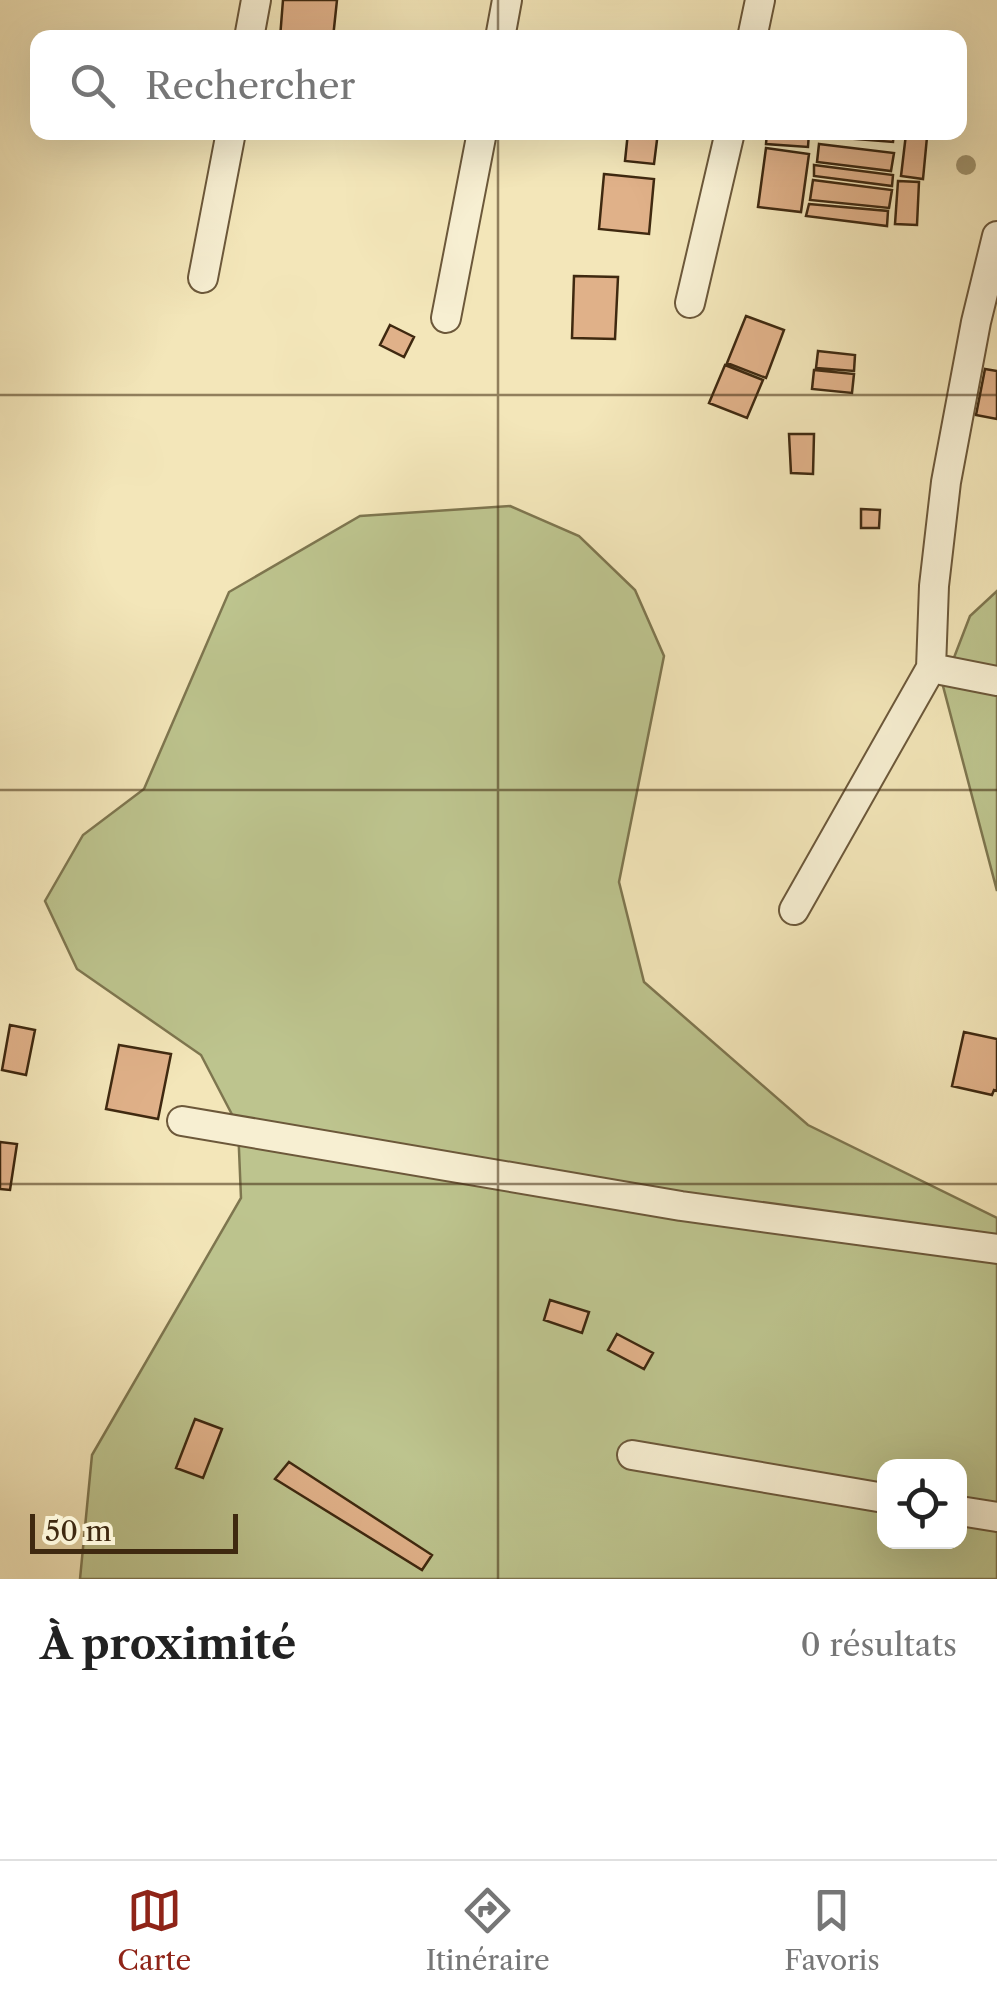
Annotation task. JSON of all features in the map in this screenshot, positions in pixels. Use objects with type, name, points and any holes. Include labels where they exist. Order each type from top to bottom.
[{"type":"street","points":[[250,30],[256,0]]},
{"type":"street","points":[[501,30],[507,0]]},
{"type":"street","points":[[754,30],[760,0]]},
{"type":"street","points":[[203,278],[229,140]]},
{"type":"street","points":[[446,318],[480,140]]},
{"type":"street","points":[[690,303],[728,140]]},
{"type":"street","points":[[794,910],[931,668],[934,586],[946,482],[976,322],[997,236]]},
{"type":"street","points":[[931,668],[997,681]]},
{"type":"street","points":[[182,1122],[681,1206],[997,1249]]},
{"type":"street","points":[[632,1455],[877,1497]]},
{"type":"street","points":[[967,1512],[997,1517]]},
{"type":"green space","points":[[510,506],[579,536],[635,590],[664,656],[619,882],[644,982],[808,1125],[997,1218],[997,1579],[80,1579],[92,1455],[241,1198],[238,1126],[201,1055],[77,969],[45,901],[83,835],[144,789],[229,592],[360,516]]},
{"type":"green space","points":[[997,591],[997,891],[943,686],[970,616]]},
{"type":"building","points":[[283,0],[337,0],[334,30],[281,30]]},
{"type":"building","points":[[627,140],[657,140],[654,164],[625,161]]},
{"type":"building","points":[[766,140],[808,140],[808,147],[766,144]]},
{"type":"building","points":[[905,140],[927,140],[923,179],[901,176]]},
{"type":"building","points":[[819,144],[894,153],[891,171],[817,162]]},
{"type":"building","points":[[766,148],[809,154],[801,212],[758,207]]},
{"type":"building","points":[[814,165],[893,175],[892,186],[814,176]]},
{"type":"building","points":[[604,174],[654,179],[649,234],[599,229]]},
{"type":"building","points":[[813,180],[892,190],[889,208],[810,200]]},
{"type":"building","points":[[898,181],[919,182],[917,225],[895,224]]},
{"type":"building","points":[[809,204],[888,211],[887,226],[806,216]]},
{"type":"building","points":[[574,276],[618,277],[615,339],[572,338]]},
{"type":"building","points":[[746,316],[784,330],[766,378],[727,363]]},
{"type":"building","points":[[390,325],[414,337],[404,357],[380,345]]},
{"type":"building","points":[[818,351],[855,355],[854,371],[816,368]]},
{"type":"building","points":[[725,365],[763,380],[747,418],[709,403]]},
{"type":"building","points":[[985,369],[997,371],[997,419],[976,415]]},
{"type":"building","points":[[814,370],[854,374],[852,393],[812,389]]},
{"type":"building","points":[[789,434],[814,434],[813,474],[791,473]]},
{"type":"building","points":[[861,509],[880,510],[879,528],[861,528]]},
{"type":"building","points":[[10,1025],[35,1030],[26,1075],[2,1070]]},
{"type":"building","points":[[964,1032],[997,1039],[997,1091],[992,1095],[952,1086]]},
{"type":"building","points":[[119,1045],[171,1054],[158,1119],[106,1109]]},
{"type":"building","points":[[0,1142],[17,1144],[10,1190],[0,1189]]},
{"type":"building","points":[[550,1300],[589,1312],[582,1333],[544,1320]]},
{"type":"building","points":[[617,1334],[653,1353],[644,1369],[608,1350]]},
{"type":"building","points":[[195,1419],[222,1429],[203,1478],[176,1468]]},
{"type":"building","points":[[289,1462],[432,1555],[422,1570],[275,1479]]}]
